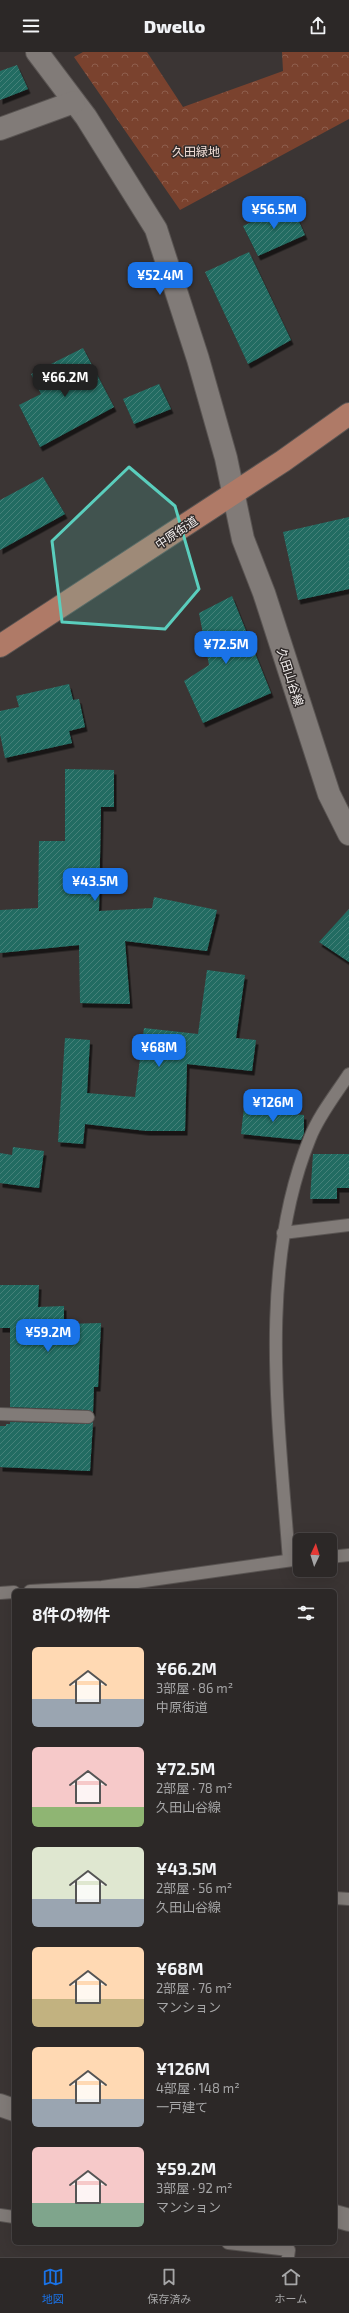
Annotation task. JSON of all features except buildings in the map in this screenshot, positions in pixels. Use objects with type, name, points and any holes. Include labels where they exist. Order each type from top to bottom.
[{"type":"main road","name":"中原街道","points":[[0,646],[234,494],[349,414]]},
{"type":"street","name":"久田山谷線","points":[[38,52],[86,117],[156,229],[198,359],[234,494],[243,539],[264,593],[329,794],[349,834]]},
{"type":"street","points":[[0,129],[74,102]]},
{"type":"street","points":[[0,2105],[12,2109]]},
{"type":"street","points":[[337,2217],[349,2220]]},
{"type":"lane","points":[[293,1550],[277,1394],[278,1281],[283,1232],[310,1138],[349,1074]]},
{"type":"lane","points":[[283,1232],[349,1225]]},
{"type":"lane","points":[[0,1414],[88,1417]]},
{"type":"lane","points":[[337,1556],[349,1555]]},
{"type":"lane","points":[[66,1589],[102,1587],[293,1560]]},
{"type":"lane","points":[[0,1593],[12,1592]]},
{"type":"lane","points":[[337,1898],[349,1899]]},
{"type":"lane","points":[[0,2215],[12,2217]]},
{"type":"lane","points":[[245,2245],[289,2250],[288,2257]]},
{"type":"highlighted area","points":[[129,467],[175,506],[199,589],[165,629],[62,622],[52,541]]},
{"type":"green space","name":"久田緑地","points":[[83,52],[147,52],[183,107],[283,71],[282,52],[349,52],[349,119],[180,210],[74,57]]}]
